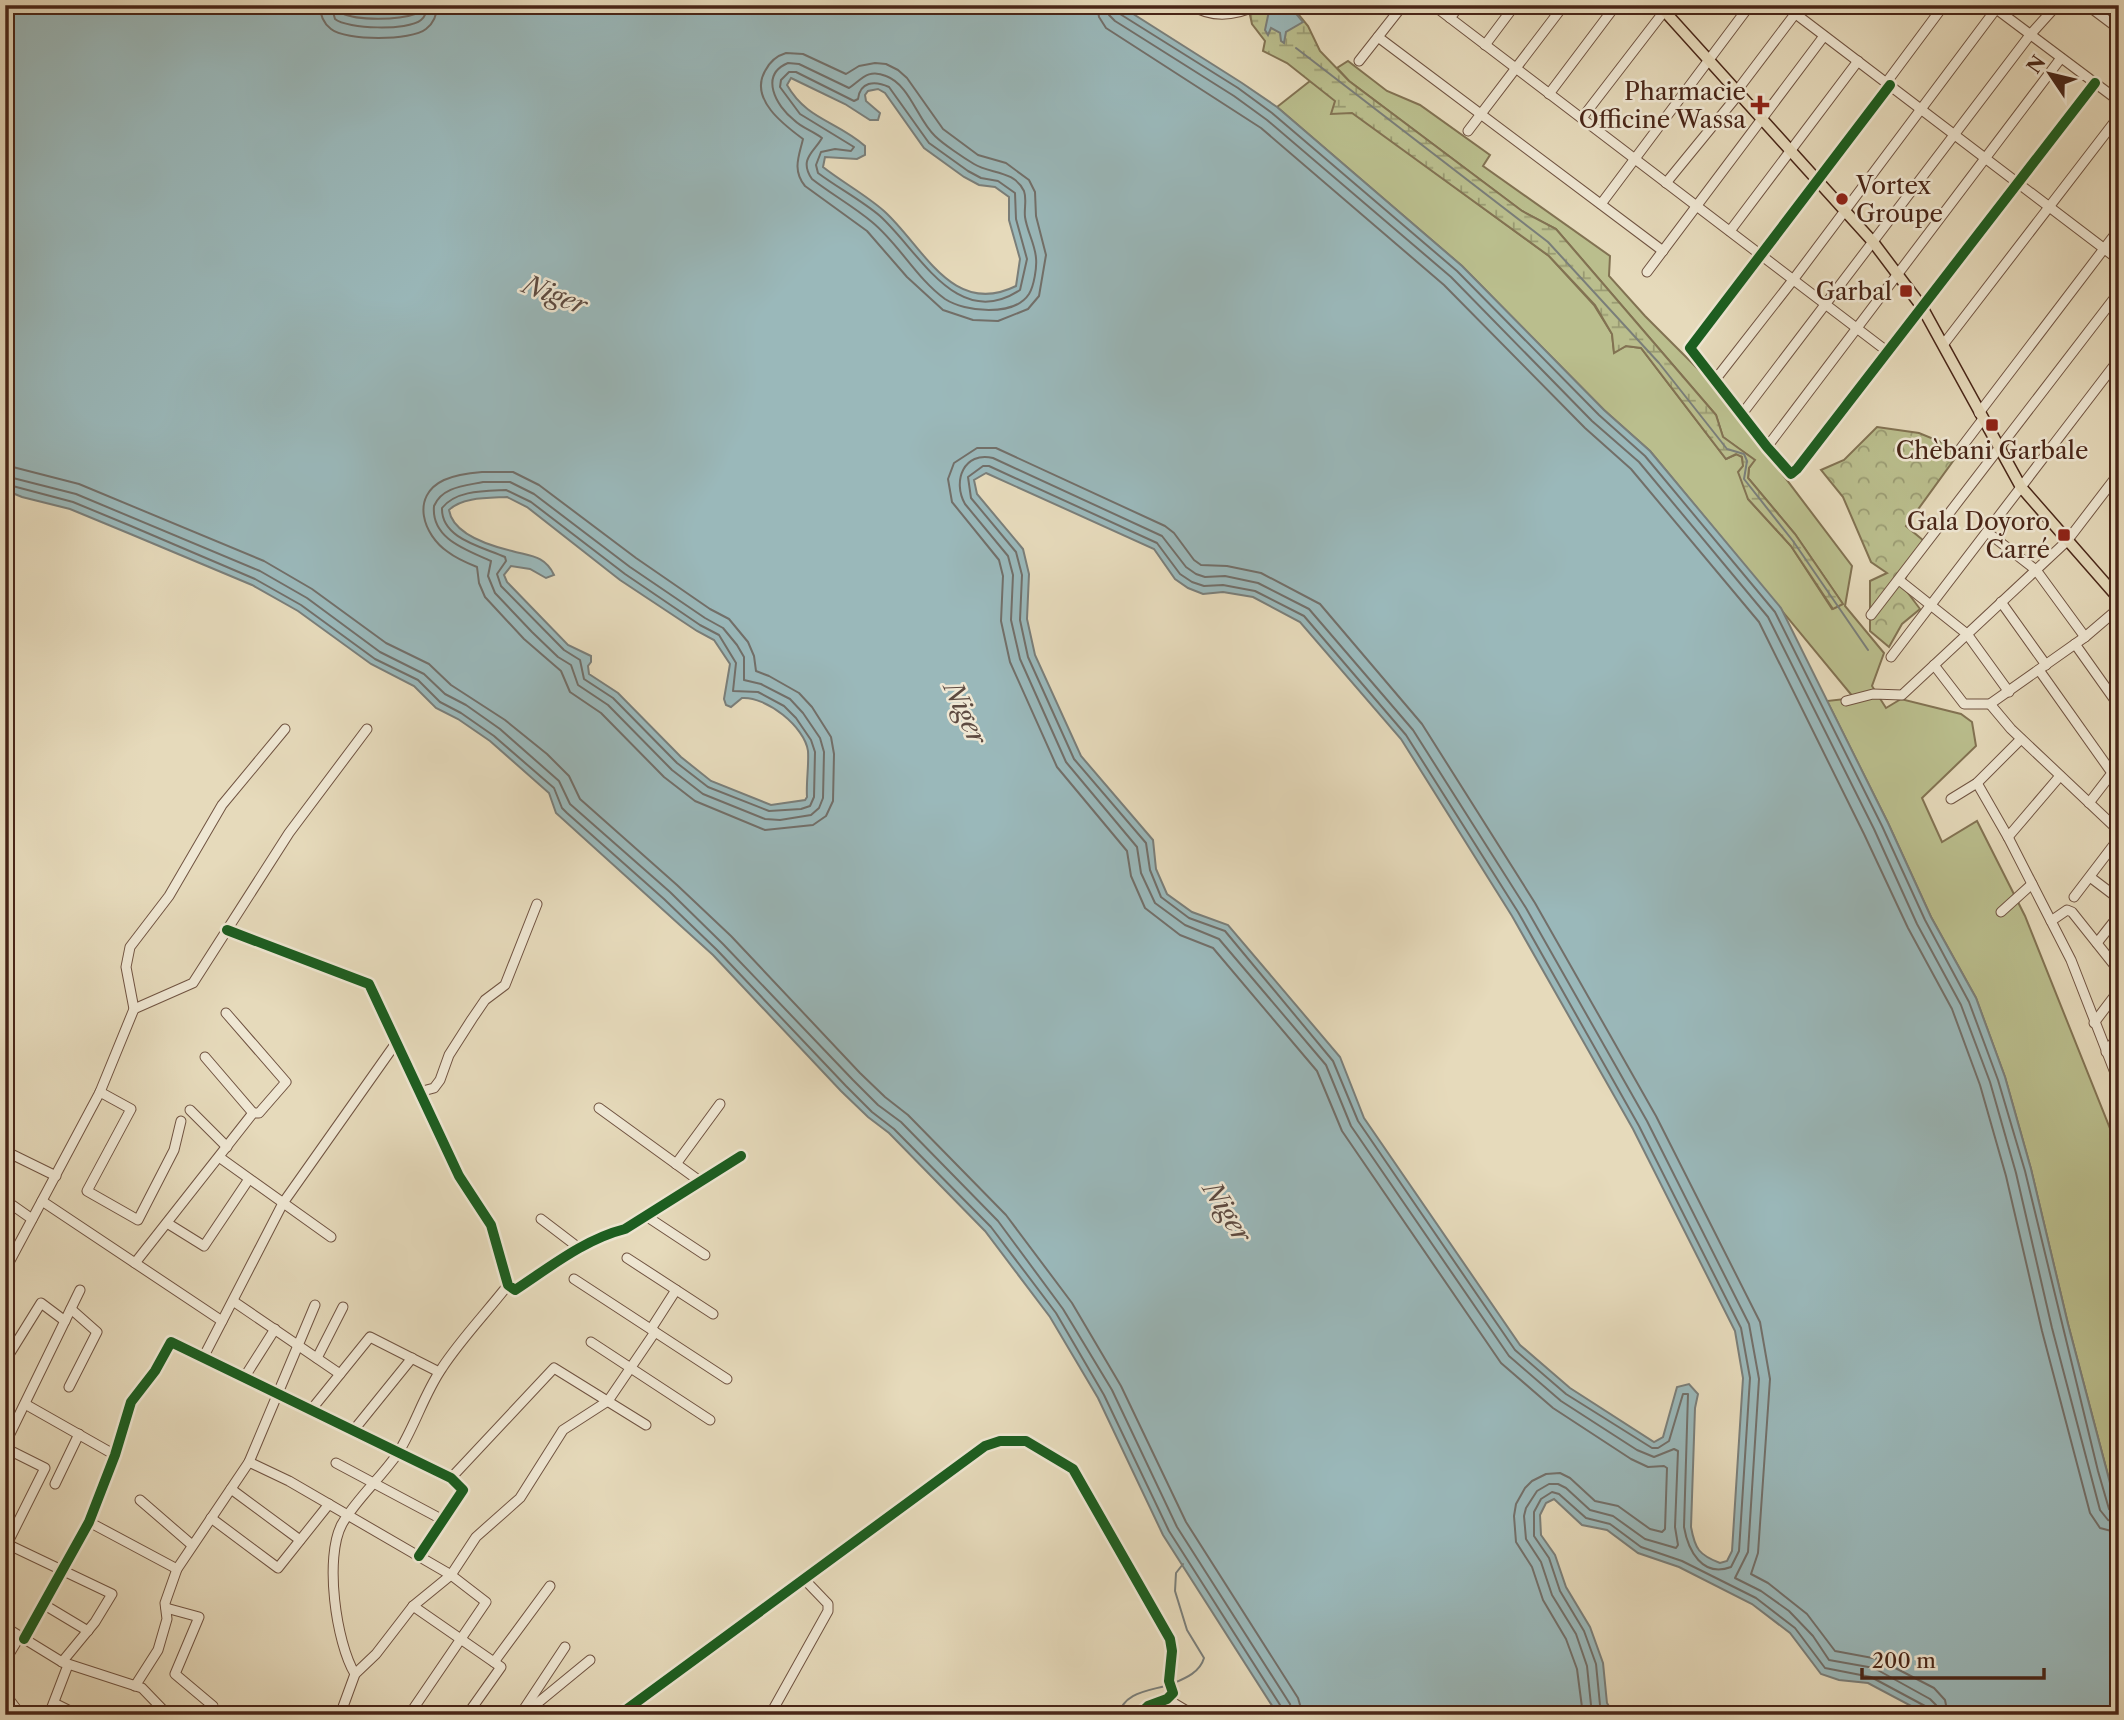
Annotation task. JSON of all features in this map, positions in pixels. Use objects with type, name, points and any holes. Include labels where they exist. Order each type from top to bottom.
[{"type":"main road","points":[[1664,7],[1708,61],[1873,242],[1898,274],[1923,307],[2021,487],[2119,599]]},
{"type":"street","points":[[1191,5],[1201,12],[1218,15],[1244,12],[1258,5]]},
{"type":"street","points":[[1359,61],[1403,5]]},
{"type":"street","points":[[1433,5],[1888,352]]},
{"type":"street","points":[[1450,18],[1460,5]]},
{"type":"street","points":[[1485,45],[1515,5]]},
{"type":"street","points":[[1468,131],[1564,5]]},
{"type":"street","points":[[1549,94],[1616,5]]},
{"type":"street","points":[[1601,204],[1750,5]]},
{"type":"street","points":[[1784,5],[2119,260]]},
{"type":"street","points":[[1944,5],[1817,181],[1690,348],[1791,474],[2095,83]]},
{"type":"street","points":[[1742,414],[2030,35],[2057,5]]},
{"type":"street","points":[[2087,5],[2119,29]]},
{"type":"street","points":[[1582,118],[1664,7]]},
{"type":"street","points":[[1715,380],[1793,280],[1995,7],[2119,101]]},
{"type":"street","points":[[1666,183],[1795,14]]},
{"type":"street","points":[[1647,272],[1824,36]]},
{"type":"street","points":[[1378,37],[1663,251]]},
{"type":"street","points":[[1767,447],[2061,58]]},
{"type":"street","points":[[1730,231],[1858,61]]},
{"type":"street","points":[[1943,345],[2119,116]]},
{"type":"street","points":[[1961,448],[1981,416],[2119,229]]},
{"type":"street","points":[[1871,615],[2119,292]]},
{"type":"street","points":[[1891,657],[2119,359]]},
{"type":"street","points":[[1846,701],[1873,694],[1902,695],[2067,541],[2119,473]]},
{"type":"street","points":[[1987,532],[2036,570],[2085,637]]},
{"type":"street","points":[[1899,580],[1967,634],[2009,692]]},
{"type":"street","points":[[2001,603],[2112,773]]},
{"type":"street","points":[[1934,665],[1964,705],[1990,704],[2085,637],[2119,608]]},
{"type":"street","points":[[2075,644],[2119,706]]},
{"type":"street","points":[[1990,704],[2021,739],[2119,831]]},
{"type":"street","points":[[5,1270],[100,1092],[134,1009],[126,967],[130,947],[169,896],[222,805],[285,729]]},
{"type":"street","points":[[134,1009],[193,983],[289,833],[367,729]]},
{"type":"street","points":[[1951,799],[1977,783],[2021,739]]},
{"type":"street","points":[[2089,803],[2119,764]]},
{"type":"street","points":[[2008,837],[2060,776]]},
{"type":"street","points":[[1977,783],[2071,960],[2119,1083]]},
{"type":"street","points":[[2074,897],[2119,838]]},
{"type":"street","points":[[2090,877],[2119,899]]},
{"type":"street","points":[[2001,912],[2032,884]]},
{"type":"street","points":[[419,1092],[434,1088],[440,1080],[449,1055],[485,1000],[505,985],[537,904]]},
{"type":"street","points":[[2051,921],[2067,910],[2119,971]]},
{"type":"street","points":[[2097,943],[2119,915]]},
{"type":"street","points":[[227,930],[369,984],[459,1176],[491,1225],[509,1284],[515,1290],[579,1248],[612,1232],[625,1229],[741,1156]]},
{"type":"street","points":[[2094,1023],[2119,990]]},
{"type":"street","points":[[205,1057],[253,1114],[259,1114],[286,1082],[226,1013]]},
{"type":"street","points":[[2106,1052],[2119,1035]]},
{"type":"street","points":[[203,1358],[283,1203],[396,1043]]},
{"type":"street","points":[[100,1092],[131,1109],[87,1191],[138,1220],[174,1150],[181,1121]]},
{"type":"street","points":[[676,1164],[720,1104]]},
{"type":"street","points":[[599,1108],[701,1182]]},
{"type":"street","points":[[190,1110],[227,1147]]},
{"type":"street","points":[[135,1263],[253,1114]]},
{"type":"street","points":[[5,1150],[56,1176]]},
{"type":"street","points":[[219,1157],[331,1237]]},
{"type":"street","points":[[167,1223],[204,1246],[249,1179]]},
{"type":"street","points":[[5,1200],[33,1219]]},
{"type":"street","points":[[42,1201],[222,1321]]},
{"type":"street","points":[[646,1216],[705,1255]]},
{"type":"street","points":[[541,1219],[579,1248]]},
{"type":"street","points":[[626,1258],[713,1314]]},
{"type":"street","points":[[574,1279],[727,1378]]},
{"type":"street","points":[[355,1674],[347,1661],[335,1611],[334,1561],[340,1528],[398,1452],[439,1372],[509,1284]]},
{"type":"street","points":[[78,1715],[52,1708],[65,1663],[112,1594],[6,1546],[45,1468],[5,1446],[80,1290]]},
{"type":"street","points":[[340,1715],[355,1674],[376,1654],[414,1606],[451,1574],[476,1537],[520,1498],[563,1430],[608,1401],[676,1290]]},
{"type":"street","points":[[233,1301],[340,1374]]},
{"type":"street","points":[[5,1361],[41,1303],[65,1321]]},
{"type":"street","points":[[135,1686],[158,1650],[177,1569],[249,1462],[315,1305]]},
{"type":"street","points":[[317,1358],[343,1307]]},
{"type":"street","points":[[69,1387],[97,1332],[71,1309]]},
{"type":"street","points":[[244,1378],[275,1329]]},
{"type":"street","points":[[311,1410],[370,1337],[439,1372]]},
{"type":"street","points":[[5,1661],[43,1604],[89,1522],[115,1455],[131,1402],[155,1371],[171,1342],[451,1478],[463,1490],[419,1556]]},
{"type":"street","points":[[591,1342],[710,1420]]},
{"type":"street","points":[[353,1431],[412,1358]]},
{"type":"street","points":[[451,1478],[554,1368],[646,1425]]},
{"type":"street","points":[[25,1404],[115,1455]]},
{"type":"street","points":[[55,1484],[79,1434]]},
{"type":"street","points":[[619,1715],[985,1446],[1000,1441],[1026,1441],[1073,1469],[1171,1639],[1170,1684],[1173,1693],[1139,1715]]},
{"type":"street","points":[[249,1462],[451,1574],[486,1602],[409,1715]]},
{"type":"street","points":[[335,1463],[443,1520]]},
{"type":"street","points":[[230,1489],[300,1540]]},
{"type":"street","points":[[140,1500],[192,1545]]},
{"type":"street","points":[[211,1518],[278,1567],[329,1504]]},
{"type":"street","points":[[89,1522],[177,1569]]},
{"type":"street","points":[[770,1715],[828,1611],[828,1604],[804,1579]]},
{"type":"street","points":[[494,1662],[550,1586]]},
{"type":"street","points":[[43,1604],[88,1631]]},
{"type":"street","points":[[414,1606],[501,1667],[467,1715]]},
{"type":"street","points":[[166,1608],[199,1617],[176,1674],[214,1706],[206,1715]]},
{"type":"street","points":[[5,1627],[65,1663],[142,1688],[168,1715]]},
{"type":"street","points":[[521,1715],[565,1647]]},
{"type":"street","points":[[521,1715],[590,1660]]},
{"type":"street","points":[[5,1694],[21,1715]]},
{"type":"street","points":[[1167,1699],[1186,1711],[1201,1715]]},
{"type":"green space","points":[[1268,5],[1280,5],[1295,10],[1308,26],[1320,51],[1349,81],[1522,211],[1556,229],[1716,415],[1723,437],[1755,460],[1749,468],[1748,478],[1795,534],[1843,604],[1833,609],[1791,546],[1748,499],[1738,472],[1743,466],[1742,457],[1736,454],[1726,459],[1641,348],[1626,346],[1614,353],[1612,334],[1595,305],[1549,256],[1352,113],[1331,114],[1335,101],[1287,63],[1263,51],[1265,41],[1252,24],[1250,15]]},
{"type":"green space","points":[[1348,61],[1387,91],[1420,105],[1490,155],[1483,166],[1610,256],[1609,276],[1718,389],[1852,566],[1845,606],[1884,653],[1872,686],[1886,708],[1901,699],[1961,714],[1972,722],[1976,746],[1922,798],[1942,842],[1977,821],[2025,916],[2119,1151],[2119,1517],[2005,1077],[1976,998],[1931,917],[1827,701],[1854,698],[1650,451],[1604,410],[1462,266],[1277,107],[1310,81],[1549,256],[1594,305],[1612,334],[1614,352],[1626,346],[1641,348],[1726,459],[1737,454],[1742,457],[1748,499],[1791,546],[1832,609],[1842,603],[1795,534],[1748,478],[1749,468],[1754,460],[1723,437],[1716,415],[1556,229],[1522,211],[1349,81],[1337,68]]},
{"type":"green space","points":[[1877,427],[1919,433],[1946,444],[1956,457],[1906,526],[1924,541],[1902,585],[1920,609],[1902,624],[1889,647],[1870,631],[1870,581],[1887,573],[1871,562],[1843,497],[1821,470],[1844,460]]},
{"type":"water","name":"Niger","points":[[5,5],[337,5],[380,12],[422,5],[1119,5],[1277,107],[1462,266],[1604,410],[1650,451],[1781,608],[1888,823],[1931,917],[1976,998],[2005,1077],[2119,1517],[2119,1715],[1928,1715],[1868,1683],[1839,1680],[1821,1674],[1790,1633],[1752,1604],[1679,1567],[1638,1553],[1607,1530],[1582,1525],[1554,1499],[1546,1503],[1540,1515],[1541,1535],[1555,1555],[1566,1587],[1590,1627],[1603,1663],[1607,1703],[1614,1715],[1278,1715],[1163,1535],[1098,1398],[1050,1317],[985,1231],[889,1133],[841,1091],[713,955],[556,813],[549,793],[490,741],[436,708],[414,686],[371,664],[298,611],[252,585],[70,509],[5,490]],"holes":[[[791,78],[845,104],[870,120],[878,120],[880,113],[866,101],[865,95],[868,91],[878,89],[885,93],[924,148],[964,177],[979,185],[995,187],[1009,197],[1009,220],[1020,259],[1016,286],[994,293],[974,293],[956,286],[926,259],[884,211],[823,167],[825,157],[857,159],[865,155],[865,146],[804,106],[787,85]],[[986,473],[1154,549],[1175,579],[1188,588],[1203,594],[1223,592],[1253,597],[1300,622],[1401,739],[1512,916],[1633,1129],[1735,1331],[1743,1378],[1732,1551],[1727,1561],[1720,1563],[1703,1554],[1696,1546],[1691,1527],[1695,1408],[1698,1394],[1689,1384],[1677,1387],[1663,1437],[1654,1442],[1570,1388],[1520,1345],[1364,1118],[1340,1057],[1228,925],[1192,912],[1167,894],[1156,869],[1153,840],[1081,756],[1035,655],[1027,619],[1029,574],[1023,549],[977,494],[974,480]],[[507,497],[527,507],[620,580],[714,640],[730,664],[724,699],[726,705],[731,707],[742,698],[762,702],[783,715],[800,732],[808,751],[805,800],[771,805],[711,781],[681,757],[618,693],[589,674],[591,656],[568,645],[507,582],[504,575],[511,566],[530,569],[546,578],[554,575],[550,568],[536,557],[474,538],[452,519],[449,510],[476,499]]]},
{"type":"water","points":[[1279,7],[1294,11],[1303,22],[1286,32],[1284,43],[1280,33],[1271,28],[1268,35],[1265,30],[1269,11]]},
{"type":"waterway","points":[[1296,48],[1548,242],[1659,363],[1727,449],[1744,454],[1747,461],[1744,479],[1793,541],[1868,650]]},
{"type":"waterway","points":[[1174,1683],[1196,1671],[1204,1658],[1187,1630],[1175,1591],[1176,1573],[1183,1564]]},
{"type":"waterway","points":[[1119,1715],[1121,1708],[1131,1697],[1165,1686]]},
{"type":"cycle path","points":[[1890,85],[1690,348],[1791,474],[2095,83]]},
{"type":"cycle path","points":[[227,930],[369,984],[459,1176],[491,1225],[508,1285],[515,1290],[582,1247],[625,1229],[741,1156]]},
{"type":"cycle path","points":[[24,1639],[89,1522],[115,1455],[131,1402],[155,1371],[171,1342],[451,1478],[463,1490],[419,1556]]},
{"type":"cycle path","points":[[619,1715],[985,1446],[1000,1441],[1026,1441],[1073,1469],[1170,1639],[1172,1651],[1169,1681],[1173,1693],[1167,1699],[1148,1706],[1139,1715]]},
{"type":"place","name":"Pharmacie Officine Wassa","points":[[1760,105]]},
{"type":"place","name":"Vortex Groupe","points":[[1842,199]]},
{"type":"place","name":"Garbal","points":[[1906,291]]},
{"type":"place","name":"Chèbani Garbale","points":[[1992,425]]},
{"type":"place","name":"Gala Doyoro Carré","points":[[2064,535]]}]
